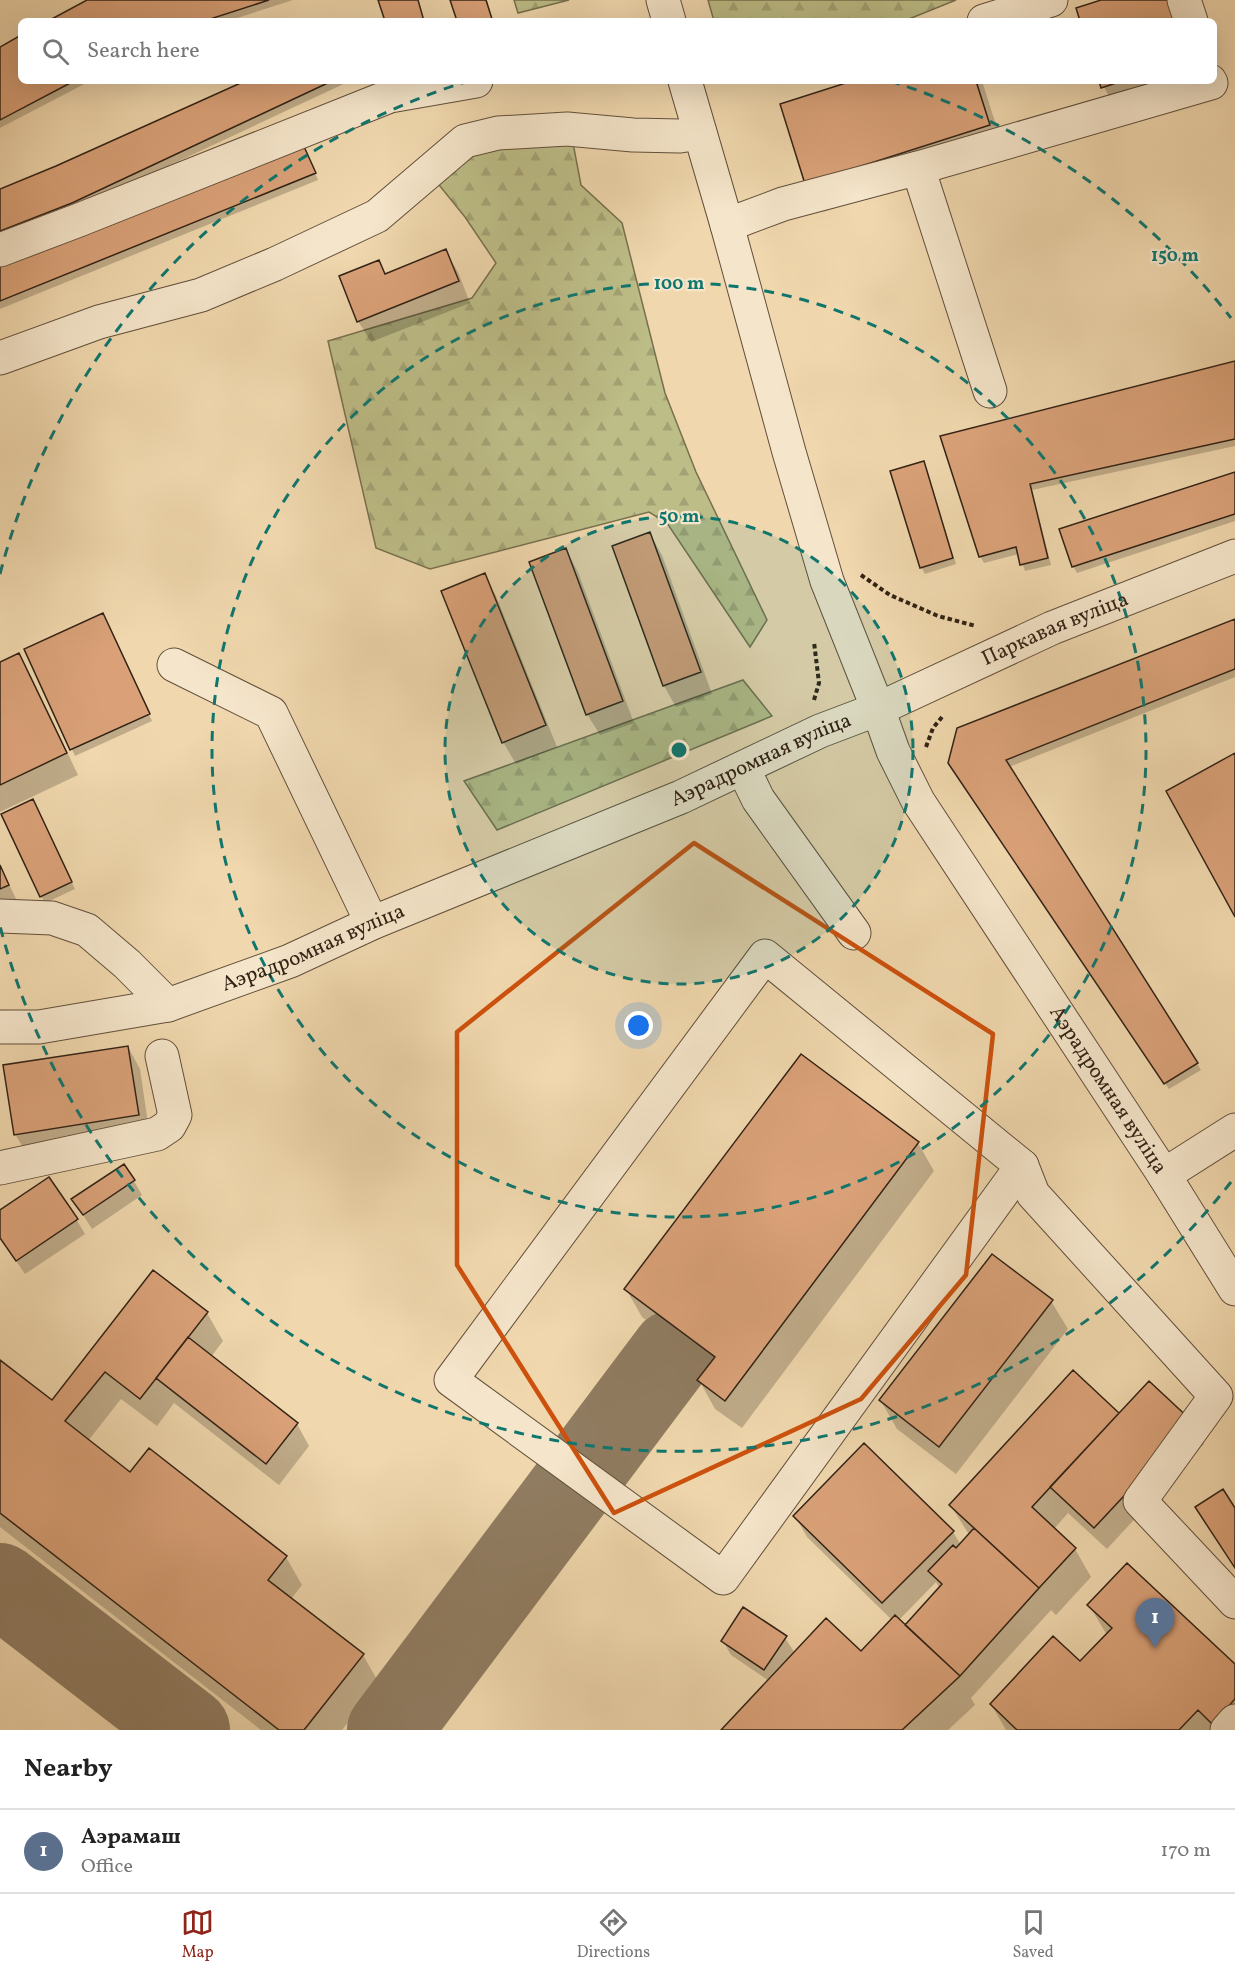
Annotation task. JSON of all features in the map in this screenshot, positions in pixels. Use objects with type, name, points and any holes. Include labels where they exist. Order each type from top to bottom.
[{"type":"street","points":[[663,0],[668,18]]},
{"type":"street","points":[[994,18],[1051,0]]},
{"type":"street","points":[[1184,0],[1190,18]]},
{"type":"street","points":[[0,250],[390,96],[459,84]]},
{"type":"street","points":[[686,84],[826,581],[878,709]]},
{"type":"street","points":[[727,225],[783,204],[918,168],[1208,84]]},
{"type":"street","points":[[0,358],[99,322],[201,295],[275,264],[377,216],[465,141],[498,133],[567,129],[633,135],[680,136],[700,133]]},
{"type":"street","points":[[918,168],[990,391]]},
{"type":"street","name":"Паркавая вуліца","points":[[878,709],[1052,628],[1235,556]]},
{"type":"street","points":[[174,665],[271,713],[372,924]]},
{"type":"street","name":"Аэрадромная вуліца","points":[[0,1027],[39,1027],[168,1005],[290,961],[372,924],[670,802],[820,731],[878,709],[893,751],[918,801],[1164,1175],[1235,1288]]},
{"type":"street","points":[[743,768],[758,799],[854,933]]},
{"type":"street","points":[[0,916],[52,918],[87,930],[127,964],[168,1005]]},
{"type":"street","points":[[1022,1166],[723,1578],[451,1380],[765,956],[1022,1166],[1033,1194],[1216,1396],[1140,1501],[1235,1602]]},
{"type":"street","points":[[0,1168],[157,1134],[169,1126],[175,1116],[162,1056]]},
{"type":"street","points":[[1164,1175],[1235,1130]]},
{"type":"street","points":[[1227,1730],[1235,1721]]},
{"type":"path","points":[[855,571],[890,595],[938,616],[989,630],[999,654]]},
{"type":"path","points":[[812,635],[819,683],[813,703]]},
{"type":"path","points":[[925,749],[933,728],[944,714]]},
{"type":"highlighted area","points":[[694,843],[993,1034],[966,1275],[861,1399],[614,1513],[457,1265],[457,1032]]},
{"type":"green space","points":[[514,0],[569,0],[518,13]]},
{"type":"green space","points":[[708,0],[956,0],[911,18],[713,18]]},
{"type":"green space","points":[[573,143],[581,185],[622,223],[665,393],[696,472],[767,620],[750,647],[667,523],[649,512],[430,569],[376,548],[328,341],[472,298],[496,263],[465,217],[435,180],[477,149]]},
{"type":"green space","points":[[743,680],[772,716],[497,830],[464,781]]},
{"type":"building","points":[[87,0],[269,0],[213,18],[54,18]]},
{"type":"building","points":[[378,0],[418,0],[423,18],[384,18]]},
{"type":"building","points":[[450,0],[486,0],[492,18],[456,18]]},
{"type":"building","points":[[1101,0],[1176,0],[1182,18],[1079,18],[1076,8]]},
{"type":"building","points":[[18,37],[18,84],[68,84],[0,120],[0,47]]},
{"type":"building","points":[[238,84],[326,84],[72,203],[0,231],[0,189]]},
{"type":"building","points":[[843,84],[977,84],[990,125],[805,184],[780,104]]},
{"type":"building","points":[[1100,84],[1113,84],[1101,88]]},
{"type":"building","points":[[301,140],[316,173],[0,301],[0,263]]},
{"type":"building","points":[[446,249],[459,281],[357,322],[339,276],[379,260],[385,274]]},
{"type":"building","points":[[1235,361],[1235,439],[1030,484],[1048,558],[1020,565],[1016,547],[979,557],[940,436]]},
{"type":"building","points":[[924,461],[953,558],[920,568],[890,471]]},
{"type":"building","points":[[1235,472],[1235,514],[1072,567],[1059,529]]},
{"type":"building","points":[[650,532],[701,672],[663,686],[612,546]]},
{"type":"building","points":[[566,548],[623,701],[586,715],[529,562]]},
{"type":"building","points":[[485,573],[546,725],[502,743],[441,591]]},
{"type":"building","points":[[103,613],[150,714],[70,750],[24,649]]},
{"type":"building","points":[[1235,619],[1235,669],[1006,760],[1198,1063],[1164,1084],[948,763],[957,728]]},
{"type":"building","points":[[19,653],[67,753],[0,785],[0,662]]},
{"type":"building","points":[[1235,753],[1235,917],[1166,791]]},
{"type":"building","points":[[33,799],[72,882],[40,897],[1,814]]},
{"type":"building","points":[[0,865],[9,885],[0,889]]},
{"type":"building","points":[[128,1046],[139,1115],[14,1135],[3,1065]]},
{"type":"building","points":[[801,1054],[919,1142],[725,1401],[697,1380],[715,1357],[624,1289]]},
{"type":"building","points":[[124,1164],[135,1180],[83,1215],[71,1199]]},
{"type":"building","points":[[49,1177],[78,1219],[16,1261],[0,1238],[0,1210]]},
{"type":"building","points":[[992,1254],[1053,1300],[939,1447],[879,1400]]},
{"type":"building","points":[[153,1270],[208,1312],[140,1399],[105,1372],[65,1421],[130,1472],[149,1448],[287,1556],[268,1580],[364,1654],[304,1730],[279,1730],[0,1513],[0,1360],[52,1400]]},
{"type":"building","points":[[188,1337],[298,1423],[266,1464],[156,1378]]},
{"type":"building","points":[[1073,1370],[1119,1413],[1032,1507],[1076,1548],[1039,1588],[949,1505]]},
{"type":"building","points":[[1149,1381],[1193,1422],[1094,1528],[1050,1487]]},
{"type":"building","points":[[864,1443],[954,1531],[882,1603],[793,1516]]},
{"type":"building","points":[[1223,1489],[1235,1508],[1235,1568],[1195,1507]]},
{"type":"building","points":[[974,1528],[1039,1588],[960,1676],[905,1625],[942,1584],[928,1571],[953,1545],[956,1548]]},
{"type":"building","points":[[1127,1563],[1235,1664],[1235,1699],[1212,1724],[1198,1710],[1179,1730],[1017,1730],[990,1704],[1053,1636],[1080,1661],[1112,1628],[1087,1605]]},
{"type":"building","points":[[743,1607],[787,1636],[764,1670],[721,1641]]},
{"type":"building","points":[[895,1615],[960,1676],[902,1730],[721,1730],[826,1618],[861,1651]]},
{"type":"taxiway","points":[[389,1730],[673,1352]]},
{"type":"taxiway","points":[[0,1585],[188,1730]]},
{"type":"place","name":"Аэрамаш","points":[[1155,1648]]}]
